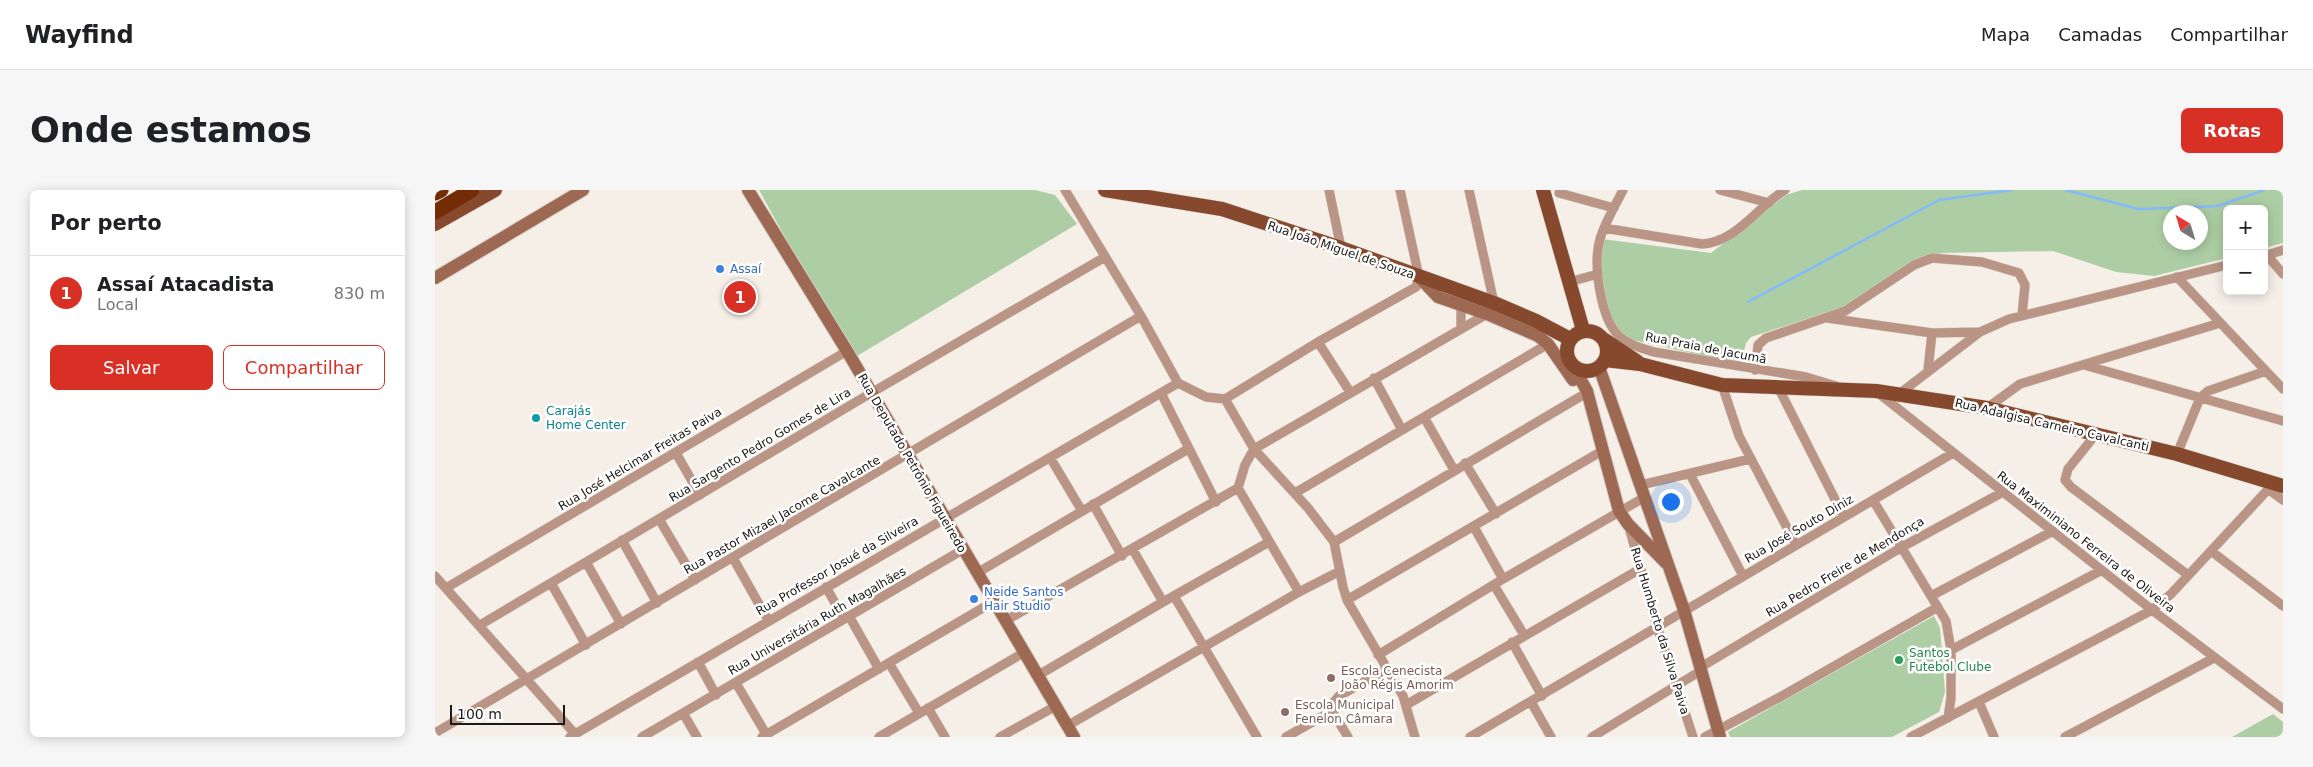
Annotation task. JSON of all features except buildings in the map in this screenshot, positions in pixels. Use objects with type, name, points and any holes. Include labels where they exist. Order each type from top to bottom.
[{"type":"highway","points":[[435,193],[441,190]]},
{"type":"highway","points":[[435,212],[471,190]]},
{"type":"main road","points":[[435,224],[495,190]]},
{"type":"main road","name":"Rua João Miguel de Souza","points":[[1105,190],[1222,209],[1341,248],[1419,277],[1490,308],[1536,321],[1569,339]]},
{"type":"main road","points":[[1543,190],[1583,330]]},
{"type":"main road","points":[[1583,330],[1595,331],[1605,340],[1607,347],[1602,364],[1586,371],[1573,366],[1567,356],[1569,339],[1583,330]]},
{"type":"main road","name":"Rua Adalgisa Carneiro Cavalcanti","points":[[1605,340],[1640,364]]},
{"type":"main road","name":"Rua Adalgisa Carneiro Cavalcanti","points":[[1602,364],[1640,364],[1722,385],[1876,391],[1987,408],[2177,454],[2275,486]]},
{"type":"street","points":[[435,278],[583,190]]},
{"type":"street","name":"Rua Deputado Petrônio Figueiredo","points":[[749,190],[847,351],[1070,732]]},
{"type":"street","points":[[1065,190],[1141,316],[1178,383],[1206,397],[1225,400],[1318,342],[1416,287],[1419,277],[1400,190]]},
{"type":"street","points":[[1329,190],[1341,248]]},
{"type":"street","points":[[1469,190],[1490,308]]},
{"type":"street","name":"Rua Praia de Jacumã","points":[[1623,190],[1604,228],[1599,250],[1598,274],[1613,329],[1629,343],[1654,352],[1817,380],[1843,389]]},
{"type":"street","points":[[1720,190],[1769,203]]},
{"type":"street","points":[[1604,228],[1712,244],[1744,225],[1785,190]]},
{"type":"street","points":[[1559,193],[1614,208]]},
{"type":"street","points":[[2268,254],[2283,250]]},
{"type":"street","name":"Rua Sargento Pedro Gomes de Lira","points":[[480,625],[871,393],[1105,257]]},
{"type":"street","points":[[1755,370],[1758,345],[1765,338],[1826,318],[1860,302],[1914,266],[1939,257],[1982,262],[2019,273],[2025,285],[2022,315]]},
{"type":"street","points":[[2268,258],[2283,274]]},
{"type":"street","points":[[1899,394],[1980,332],[2022,315],[2223,266]]},
{"type":"street","points":[[1569,282],[1598,274]]},
{"type":"street","points":[[1419,277],[1438,297],[1461,305],[1490,308],[1548,344],[1592,407]]},
{"type":"street","points":[[2177,277],[2283,389]]},
{"type":"street","points":[[1461,305],[1461,329]]},
{"type":"street","points":[[1005,621],[1133,550],[1238,488],[1245,465],[1254,449],[1461,329],[1490,308]]},
{"type":"street","name":"Rua Pastor Mizael Jacome Cavalcante","points":[[435,733],[1141,316]]},
{"type":"street","points":[[1826,318],[1932,333],[1980,332]]},
{"type":"street","points":[[1987,408],[2020,384],[2220,323]]},
{"type":"street","points":[[1928,370],[1932,333]]},
{"type":"street","points":[[1318,342],[1350,392]]},
{"type":"street","points":[[1295,493],[1548,344]]},
{"type":"street","name":"Rua José Helcimar Freitas Paiva","points":[[446,588],[847,351]]},
{"type":"street","points":[[1602,364],[1684,610],[1720,733]]},
{"type":"street","points":[[2083,365],[2283,421]]},
{"type":"street","points":[[1573,366],[1583,383],[1592,407],[1619,511],[1628,524],[1670,567]]},
{"type":"street","points":[[2177,454],[2200,398],[2216,387],[2266,371]]},
{"type":"street","points":[[1374,378],[1402,430]]},
{"type":"street","name":"Rua Professor Josué da Silveira","points":[[572,735],[945,518],[1051,459],[1178,383]]},
{"type":"street","points":[[1722,385],[1739,436],[1796,545]]},
{"type":"street","points":[[1779,386],[1844,516]]},
{"type":"street","name":"Rua Maximiniano Ferreira de Oliveira","points":[[1876,391],[2213,658],[2283,709]]},
{"type":"street","points":[[1161,393],[1216,502]]},
{"type":"street","points":[[1334,542],[1583,395]]},
{"type":"street","points":[[1225,400],[1254,449],[1295,493],[1334,542],[1347,600],[1406,705],[1411,735]]},
{"type":"street","points":[[1424,417],[1454,470]]},
{"type":"street","points":[[2095,434],[2068,469],[2065,480],[2071,487],[2188,575]]},
{"type":"street","points":[[977,573],[1188,449]]},
{"type":"street","points":[[1347,600],[1602,451]]},
{"type":"street","points":[[676,453],[700,495]]},
{"type":"street","name":"Rua José Souto Diniz","points":[[1471,737],[1953,453]]},
{"type":"street","points":[[1641,485],[1751,458]]},
{"type":"street","points":[[1051,459],[1082,510]]},
{"type":"street","points":[[1465,463],[1496,514]]},
{"type":"street","points":[[1691,474],[1743,576]]},
{"type":"street","points":[[1911,737],[2152,610],[2275,486],[2283,500]]},
{"type":"street","points":[[1238,488],[1299,592]]},
{"type":"street","name":"Rua Pedro Freire de Mendonça","points":[[1592,737],[1902,547],[2003,492]]},
{"type":"street","points":[[1379,655],[1503,579],[1645,497]]},
{"type":"street","points":[[1873,500],[1946,621],[1951,650],[1951,698],[1948,718]]},
{"type":"street","points":[[1093,504],[1122,556]]},
{"type":"street","points":[[659,519],[695,580]]},
{"type":"street","name":"Rua Humberto da Silva Paiva","points":[[1628,524],[1657,626],[1693,737]]},
{"type":"street","points":[[1474,527],[1503,579]]},
{"type":"street","points":[[1931,596],[2053,531]]},
{"type":"street","points":[[622,540],[657,603]]},
{"type":"street","points":[[1037,676],[1269,542]]},
{"type":"street","name":"Rua Universitária Ruth Magalhães","points":[[642,737],[964,549]]},
{"type":"street","points":[[1133,550],[1163,602]]},
{"type":"street","points":[[2211,551],[2283,606]]},
{"type":"street","points":[[733,558],[768,620]]},
{"type":"street","points":[[586,562],[621,624]]},
{"type":"street","points":[[1406,705],[1523,635],[1640,569]]},
{"type":"street","points":[[1951,650],[2102,570]]},
{"type":"street","points":[[1070,732],[1204,646],[1340,571]]},
{"type":"street","points":[[435,576],[527,679],[572,735]]},
{"type":"street","points":[[551,583],[586,645]]},
{"type":"street","points":[[1494,585],[1523,635]]},
{"type":"street","points":[[826,587],[879,669]]},
{"type":"street","points":[[1173,596],[1257,737]]},
{"type":"street","points":[[736,683],[764,736],[993,602]]},
{"type":"street","points":[[1705,737],[1720,733],[1938,606]]},
{"type":"street","points":[[1512,642],[1542,696]]},
{"type":"street","points":[[879,737],[1023,653]]},
{"type":"street","points":[[2065,737],[2077,734],[2213,658]]},
{"type":"street","points":[[698,662],[716,695]]},
{"type":"street","points":[[889,663],[919,713]]},
{"type":"street","points":[[1348,737],[1332,711],[1334,702],[1339,696],[1387,669]]},
{"type":"street","points":[[1531,702],[1551,737]]},
{"type":"street","points":[[1979,702],[1994,737]]},
{"type":"street","points":[[1000,737],[1056,706]]},
{"type":"street","points":[[928,708],[945,737]]},
{"type":"street","points":[[1286,737],[1332,711]]},
{"type":"street","points":[[683,713],[697,737]]},
{"type":"green space","points":[[759,190],[1035,190],[1055,195],[1077,224],[852,359]]},
{"type":"green space","points":[[1802,190],[2283,190],[2283,243],[2268,247],[2268,205],[2223,205],[2223,259],[2154,276],[2116,272],[2053,251],[1942,253],[1843,307],[1751,337],[1746,343],[1741,364],[1615,336],[1597,280],[1602,239],[1711,253],[1786,195]]},
{"type":"green space","name":"Santos Futebol Clube","points":[[1934,616],[1940,628],[1945,692],[1939,712],[1892,737],[1730,737],[1728,732]]},
{"type":"green space","points":[[2273,714],[2283,722],[2283,737],[2232,737]]},
{"type":"waterway","points":[[1748,302],[1939,200],[2012,190]]},
{"type":"waterway","points":[[2066,190],[2138,209],[2218,206],[2264,190]]},
{"type":"place","name":"Assaí","points":[[720,269]]},
{"type":"place","name":"Assaí Atacadista","points":[[740,297]]},
{"type":"place","name":"Carajás Home Center","points":[[536,418]]},
{"type":"place","name":"Neide Santos Hair Studio","points":[[974,599]]},
{"type":"place","name":"Santos Futebol Clube","points":[[1899,660]]},
{"type":"place","name":"Escola Cenecista João Régis Amorim","points":[[1331,678]]},
{"type":"place","name":"Escola Municipal Fenelon Câmara","points":[[1285,712]]}]
